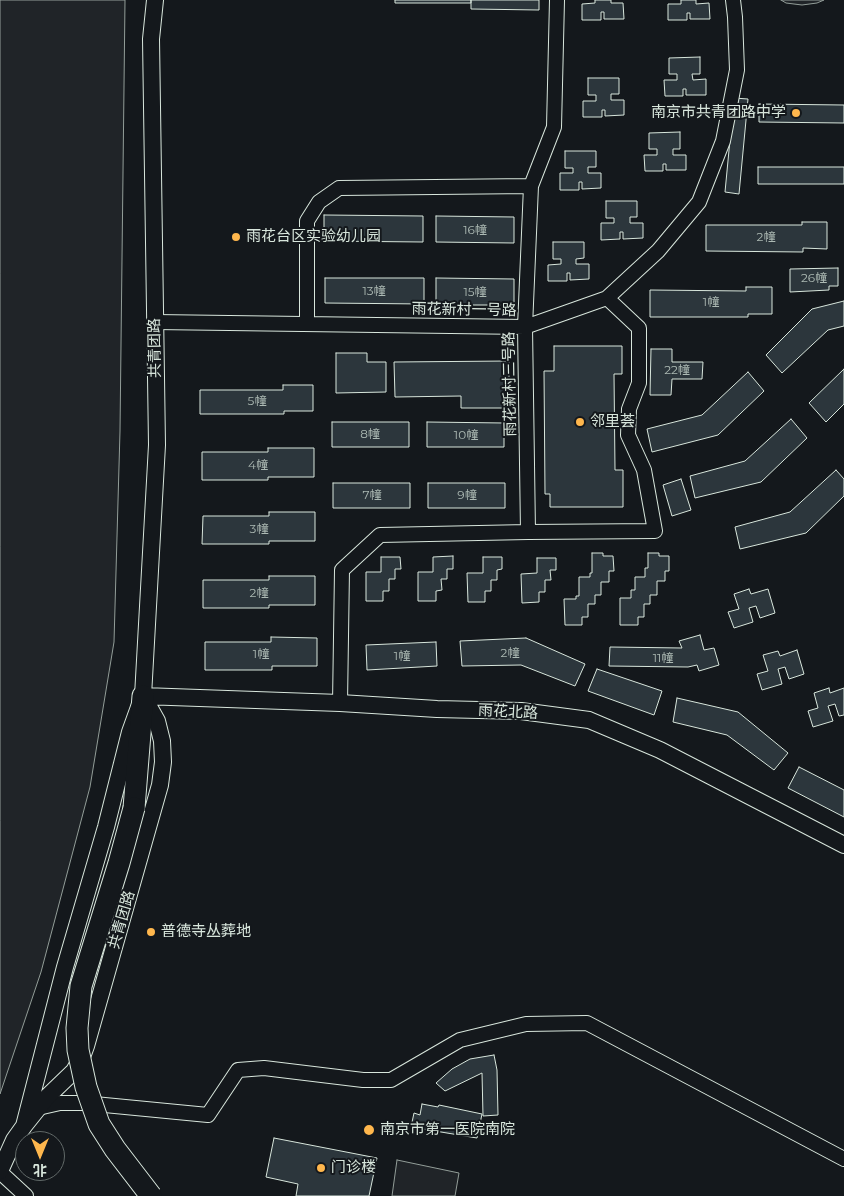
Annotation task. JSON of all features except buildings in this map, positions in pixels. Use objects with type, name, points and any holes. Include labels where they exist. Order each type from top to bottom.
[{"type":"main road","points":[[142,696],[134,808],[119,864],[80,986],[77,1028],[78,1050],[86,1087],[99,1124],[115,1149],[151,1196]]},
{"type":"street","name":"共青团路","points":[[24,1126],[65,967],[106,828],[130,732],[142,696],[157,445],[151,39],[154,0]]},
{"type":"street","name":"雨花新村三号路","points":[[528,532],[525,327],[530,186],[554,127],[557,0]]},
{"type":"street","name":"雨花新村一号路","points":[[155,322],[525,327],[607,298],[658,251],[699,202],[723,141],[737,70],[733,0]]},
{"type":"street","points":[[307,324],[307,221],[319,202],[338,188],[530,186]]},
{"type":"street","points":[[340,703],[342,570],[380,536],[655,531],[644,470],[628,435],[630,409],[639,383],[639,328],[607,298]]},
{"type":"street","name":"共青团路","points":[[0,1172],[14,1140],[38,1108],[74,1071],[82,1057],[160,785],[163,762],[162,741],[157,721],[142,696]]},
{"type":"street","name":"雨花北路","points":[[142,696],[521,711],[589,720],[660,750],[844,845]]},
{"type":"street","points":[[38,1108],[60,1104],[84,1104],[208,1115],[238,1070],[264,1068],[363,1080],[391,1080],[460,1040],[526,1024],[587,1023],[844,1159]]},
{"type":"street","points":[[0,1172],[26,1196]]},
{"type":"shaded area","points":[[0,0],[125,0],[120,431],[114,642],[90,787],[41,972],[0,1094]]},
{"type":"shaded area","points":[[781,0],[824,0],[802,5],[786,3]]},
{"type":"shaded area","points":[[397,1160],[459,1173],[455,1196],[392,1196]]},
{"type":"place","name":"南京市共青团路中学","points":[[796,113]]},
{"type":"place","name":"雨花台区实验幼儿园","points":[[236,237]]},
{"type":"place","name":"邻里荟","points":[[580,422]]},
{"type":"place","name":"普德寺丛葬地","points":[[151,932]]},
{"type":"place","name":"南京市第一医院南院","points":[[369,1130]]},
{"type":"place","name":"门诊楼","points":[[321,1168]]}]
